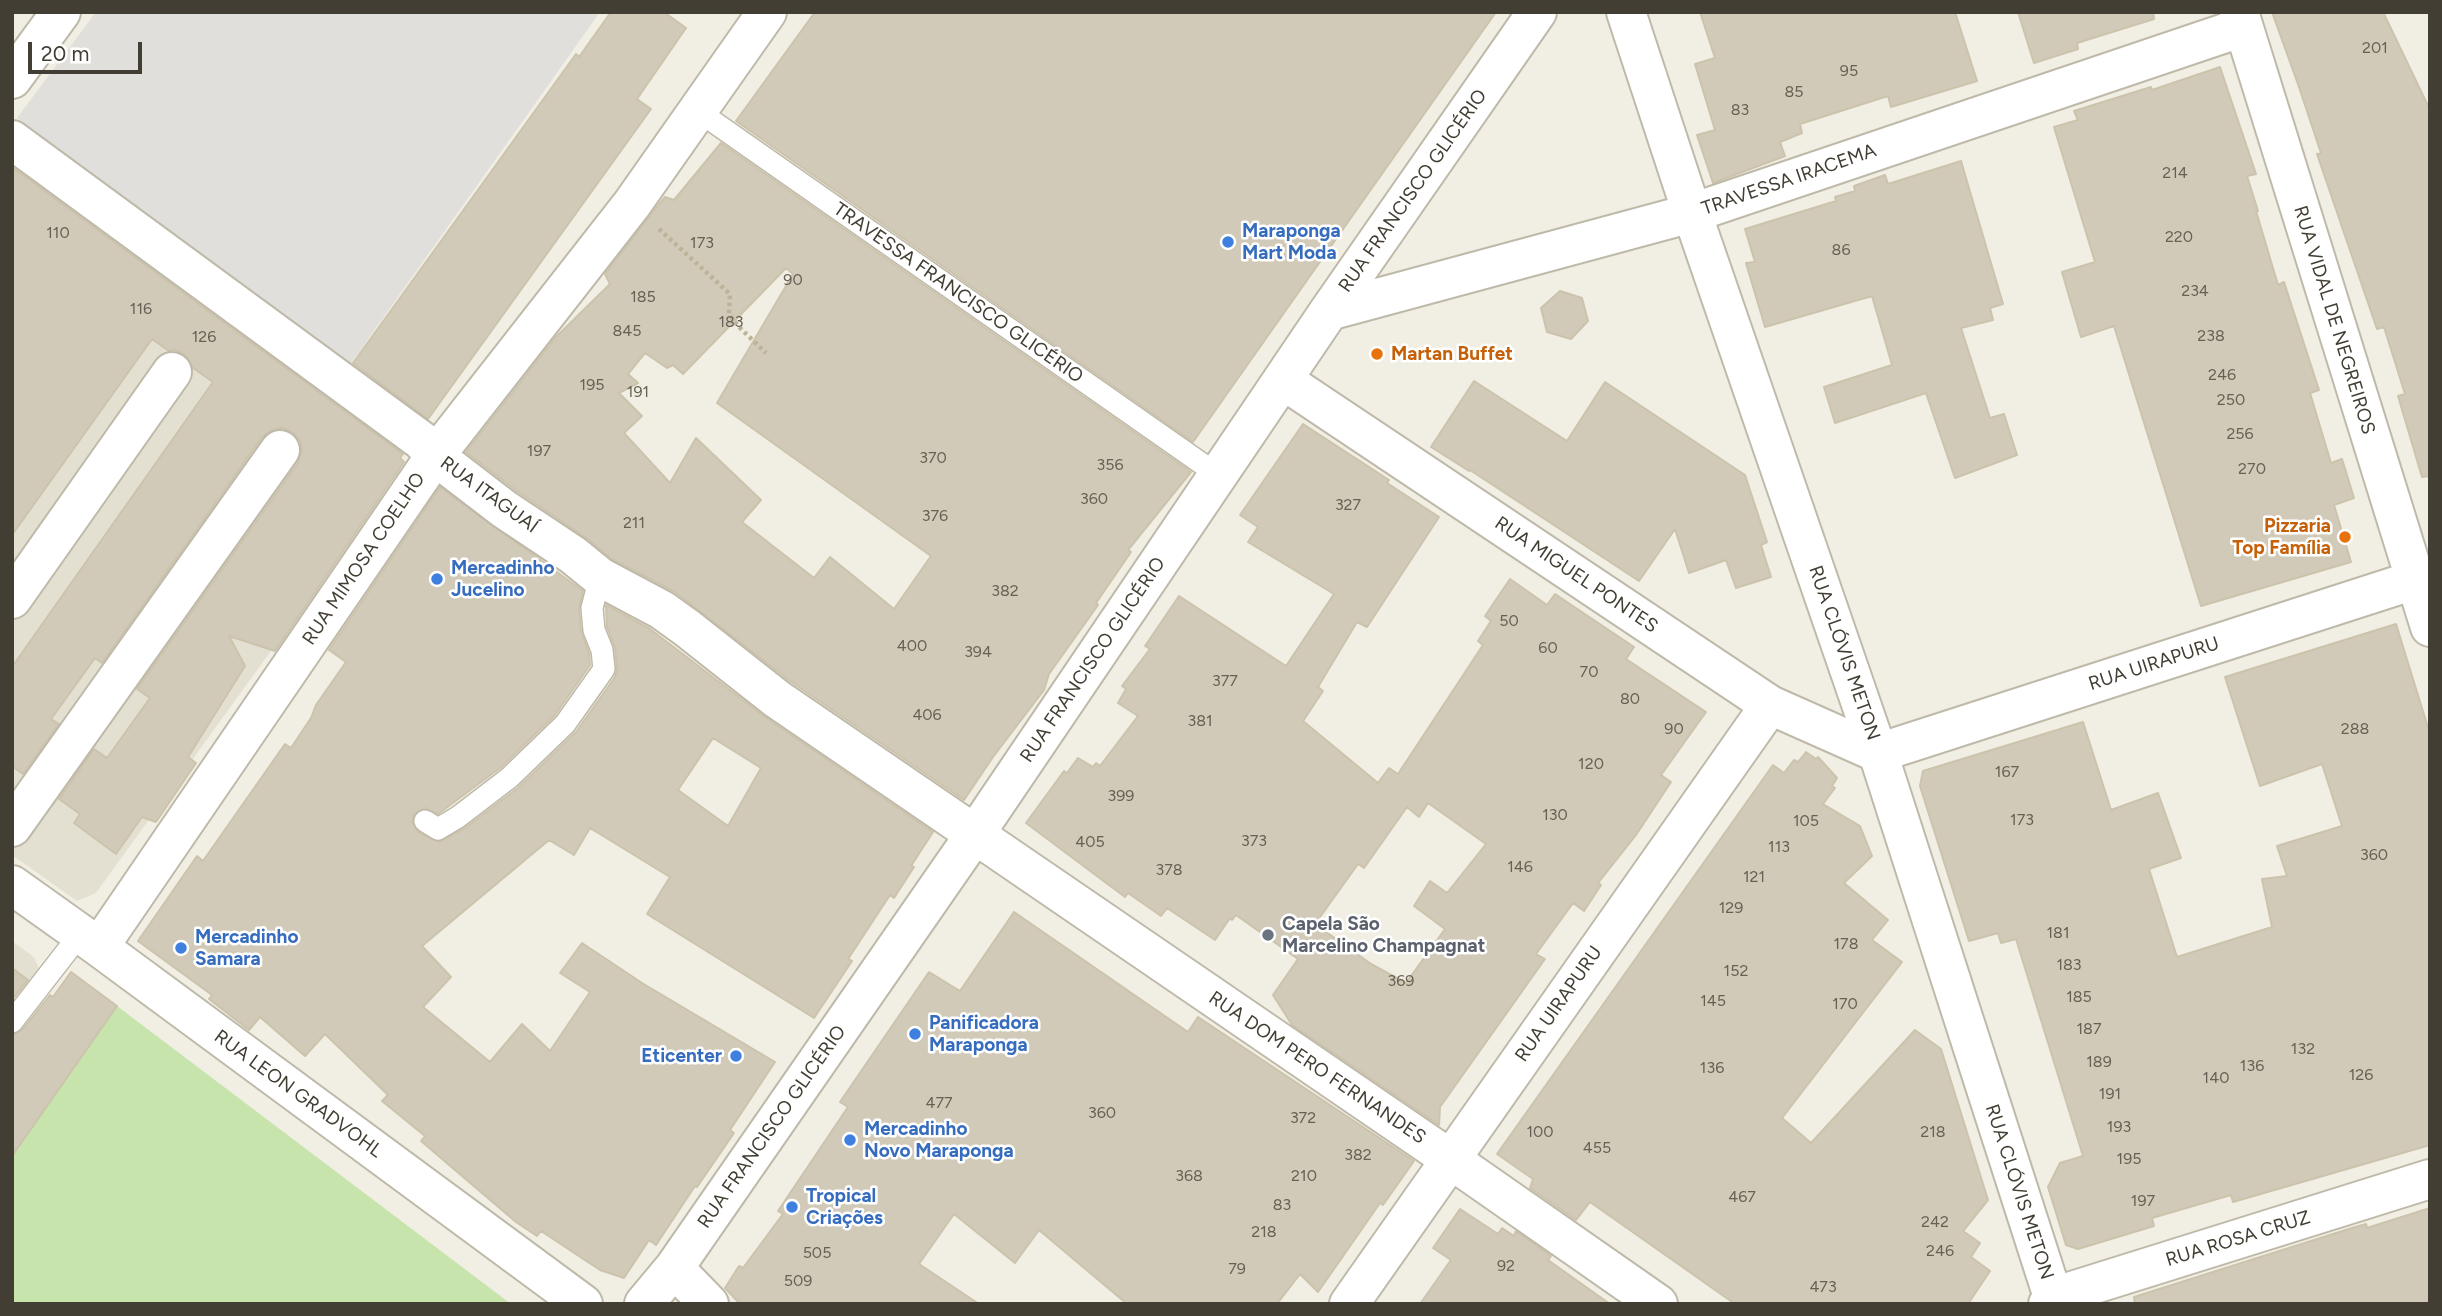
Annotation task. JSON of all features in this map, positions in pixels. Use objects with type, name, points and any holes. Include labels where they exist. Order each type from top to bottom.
[{"type":"street","points":[[12,79],[61,12]]},
{"type":"street","name":"RUA FRANCISCO GLICÉRIO","points":[[644,1304],[674,1268],[975,834],[1329,311],[1537,12]]},
{"type":"street","name":"RUA CLÓVIS METON","points":[[1626,12],[1692,213],[1878,752],[2051,1301]]},
{"type":"street","name":"RUA MIMOSA COELHO","points":[[90,940],[435,456],[632,204],[698,111],[752,18]]},
{"type":"street","name":"TRAVESSA IRACEMA","points":[[1329,311],[1692,213],[2241,20]]},
{"type":"street","name":"RUA VIDAL DE NEGREIROS","points":[[2241,20],[2422,577],[2430,626]]},
{"type":"street","name":"RUA ITAGUAÍ","points":[[12,140],[422,441],[435,456],[504,509],[573,555],[600,577],[679,622],[777,699],[975,834]]},
{"type":"street","points":[[12,599],[172,372]]},
{"type":"street","name":"RUA MIGUEL PONTES","points":[[1283,380],[1770,705],[1878,752]]},
{"type":"street","points":[[12,827],[280,450]]},
{"type":"street","name":"RUA UIRAPURU","points":[[1878,752],[2422,577]]},
{"type":"street","name":"RUA UIRAPURU","points":[[1349,1304],[1770,705]]},
{"type":"street","name":"RUA DOM PERO FERNANDES","points":[[975,834],[1658,1304]]},
{"type":"street","name":"RUA LEON GRADVOHL","points":[[12,886],[90,940],[583,1304]]},
{"type":"street","name":"RUA ROSA CRUZ","points":[[2051,1301],[2430,1179]]},
{"type":"street","points":[[674,1268],[709,1304]]},
{"type":"lane","name":"TRAVESSA FRANCISCO GLICÉRIO","points":[[698,111],[1218,475]]},
{"type":"lane","points":[[425,821],[438,830],[458,817],[509,778],[565,724],[604,669],[602,650],[594,630],[592,608],[600,577]]},
{"type":"lane","name":"RUA MIMOSA COELHO","points":[[12,1022],[90,940]]},
{"type":"path","points":[[632,204],[730,293],[729,314],[738,327],[766,353]]},
{"type":"shaded area","points":[[96,12],[600,12],[349,366],[17,118]]},
{"type":"shaded area","points":[[85,291],[380,500],[96,893],[77,901],[12,855],[12,394]]},
{"type":"shaded area","points":[[12,941],[34,957],[41,974],[12,1015]]},
{"type":"green space","points":[[117,1006],[511,1304],[12,1304],[12,1156]]},
{"type":"building","points":[[611,12],[664,12],[686,28],[637,99],[651,109],[428,419],[353,363],[576,54],[579,57]]},
{"type":"building","name":"Maraponga Mart Moda","points":[[815,12],[1496,12],[1193,442],[736,121]]},
{"type":"building","points":[[1700,12],[1955,12],[1977,81],[1891,107],[1888,96],[1800,124],[1802,133],[1780,142],[1785,156],[1713,183],[1697,135],[1715,130],[1695,64],[1715,58]]},
{"type":"building","points":[[2018,12],[2153,12],[2154,19],[2077,43],[2078,49],[2034,63]]},
{"type":"building","points":[[2272,12],[2383,12],[2430,110],[2430,476],[2422,477],[2398,396],[2405,394],[2384,327],[2377,329],[2317,154],[2321,153]]},
{"type":"building","points":[[2220,67],[2256,174],[2247,176],[2278,285],[2284,282],[2319,390],[2310,393],[2331,463],[2342,459],[2354,498],[2334,505],[2351,562],[2201,606],[2114,326],[2081,337],[2062,272],[2095,262],[2054,127],[2078,120],[2074,111],[2151,87],[2152,90]]},
{"type":"building","points":[[721,143],[1191,472],[1128,550],[1131,552],[1096,603],[1098,605],[1049,674],[1044,690],[964,800],[790,681],[675,592],[612,559],[466,452],[555,338],[610,284],[605,274],[655,209],[665,197],[674,200]],"holes":[[[786,268],[793,274],[717,403],[931,556],[894,609],[830,557],[814,578],[742,522],[761,500],[696,438],[670,483],[624,433],[642,416],[619,393],[638,383],[628,374],[645,353],[667,368],[673,365],[683,374]]]},
{"type":"building","points":[[1961,161],[2003,304],[1990,308],[1993,320],[1961,328],[1990,418],[2004,414],[2017,455],[1955,478],[1926,393],[1835,423],[1824,387],[1892,365],[1872,296],[1765,327],[1746,263],[1755,262],[1745,229],[1836,201],[1835,197],[1855,191],[1854,186],[1885,175],[1888,184]]},
{"type":"building","points":[[12,167],[403,454],[400,458],[404,462],[275,651],[229,636],[245,666],[188,757],[196,763],[156,822],[142,817],[116,854],[74,823],[80,814],[59,799],[94,749],[107,758],[150,698],[137,689],[298,463],[302,451],[300,440],[283,428],[272,430],[262,437],[102,663],[95,658],[51,719],[59,724],[23,774],[12,766],[12,667],[213,382],[193,368],[185,355],[175,350],[169,351],[152,339],[12,535]]},
{"type":"building","points":[[1560,291],[1582,298],[1588,321],[1571,339],[1547,332],[1541,308]]},
{"type":"building","points":[[1474,381],[1567,441],[1605,382],[1745,475],[1767,542],[1761,545],[1771,577],[1736,588],[1726,560],[1689,573],[1675,529],[1639,581],[1431,447]]},
{"type":"building","points":[[1303,424],[1389,480],[1387,483],[1439,517],[1367,627],[1357,622],[1318,687],[1323,691],[1303,721],[1378,783],[1389,768],[1398,774],[1483,645],[1478,641],[1491,621],[1485,616],[1510,579],[1547,605],[1555,594],[1634,647],[1626,659],[1706,712],[1661,775],[1671,782],[1636,835],[1598,883],[1601,885],[1584,911],[1573,903],[1536,954],[1545,959],[1440,1107],[1439,1125],[1292,1025],[1273,995],[1298,959],[1236,915],[1232,920],[1230,918],[1215,940],[1167,908],[1161,916],[1128,893],[1125,897],[1026,823],[1064,771],[1067,773],[1078,758],[1093,767],[1096,763],[1100,766],[1138,716],[1118,703],[1126,689],[1122,686],[1150,649],[1145,646],[1179,596],[1286,666],[1334,594],[1248,542],[1258,527],[1240,515]],"holes":[[[1428,803],[1486,844],[1447,893],[1430,881],[1414,906],[1445,929],[1406,983],[1371,964],[1315,924],[1358,864],[1364,868],[1407,807],[1419,817]]]},
{"type":"building","points":[[440,487],[583,591],[579,609],[581,631],[589,653],[590,665],[555,715],[500,768],[438,814],[425,808],[414,814],[412,821],[418,832],[439,842],[465,828],[518,788],[576,732],[615,677],[617,669],[615,648],[607,627],[606,605],[650,629],[765,717],[933,832],[894,898],[890,895],[848,959],[852,961],[814,1018],[647,914],[670,877],[590,828],[574,855],[549,840],[422,946],[451,977],[423,1007],[490,1062],[522,1024],[550,1051],[590,992],[560,973],[582,943],[642,983],[775,1062],[730,1130],[734,1133],[697,1187],[695,1186],[656,1245],[649,1240],[624,1278],[600,1270],[541,1231],[537,1236],[516,1222],[421,1141],[425,1136],[382,1101],[388,1095],[325,1034],[305,1056],[260,1017],[249,1030],[209,999],[212,995],[138,941],[197,856],[203,861],[285,744],[291,748],[311,718],[316,705],[346,662],[329,650]],"holes":[[[713,738],[761,768],[728,826],[678,790]]]},
{"type":"building","points":[[2396,624],[2430,734],[2430,1145],[2233,1202],[2231,1195],[2152,1218],[2154,1226],[2078,1249],[2066,1245],[2048,1187],[2060,1163],[2083,1156],[2016,939],[2001,943],[1998,933],[1969,941],[1920,786],[1923,771],[2083,722],[2111,810],[2158,793],[2181,858],[2149,869],[2177,957],[2272,927],[2262,879],[2287,876],[2277,846],[2342,826],[2322,764],[2260,786],[2225,677]]},
{"type":"building","points":[[1806,752],[1816,759],[1818,757],[1837,778],[1832,786],[1835,788],[1823,804],[1860,826],[1872,856],[1844,883],[1888,920],[1872,940],[1902,962],[1782,1118],[1811,1143],[1915,1030],[1941,1049],[1988,1200],[1963,1231],[1980,1243],[1971,1257],[1990,1271],[1968,1304],[1735,1304],[1590,1202],[1576,1220],[1530,1188],[1533,1179],[1497,1154],[1773,765],[1784,773],[1794,760],[1798,762]]},
{"type":"building","points":[[1014,912],[1188,1032],[1198,1017],[1414,1161],[1383,1205],[1380,1203],[1318,1292],[1300,1274],[1277,1304],[1127,1304],[1039,1230],[1015,1263],[954,1214],[919,1264],[979,1304],[740,1304],[725,1288],[739,1266],[743,1268],[783,1214],[778,1211],[848,1107],[840,1102],[929,972],[960,991]]},
{"type":"building","points":[[12,968],[28,980],[12,1000]]},
{"type":"building","points":[[71,972],[117,1006],[12,1156],[12,1035],[22,1030],[50,995],[53,997]]},
{"type":"building","points":[[2430,1208],[2430,1304],[2135,1304],[2134,1297],[2352,1228],[2366,1224],[2367,1228]]},
{"type":"building","points":[[1460,1209],[1498,1234],[1502,1228],[1514,1236],[1516,1231],[1551,1256],[1548,1260],[1610,1304],[1420,1304],[1451,1260],[1433,1248]]},
{"type":"place","name":"Maraponga Mart Moda","points":[[1228,242]]},
{"type":"place","name":"Martan Buffet","points":[[1377,354]]},
{"type":"place","name":"Pizzaria Top Família","points":[[2345,537]]},
{"type":"place","name":"Mercadinho Jucelino","points":[[437,579]]},
{"type":"place","name":"Capela São Marcelino Champagnat","points":[[1268,935]]},
{"type":"place","name":"Mercadinho Samara","points":[[181,948]]},
{"type":"place","name":"Panificadora Maraponga","points":[[915,1034]]},
{"type":"place","name":"Eticenter","points":[[736,1056]]},
{"type":"place","name":"Mercadinho Novo Maraponga","points":[[850,1140]]},
{"type":"place","name":"Tropical Criações","points":[[792,1207]]}]
